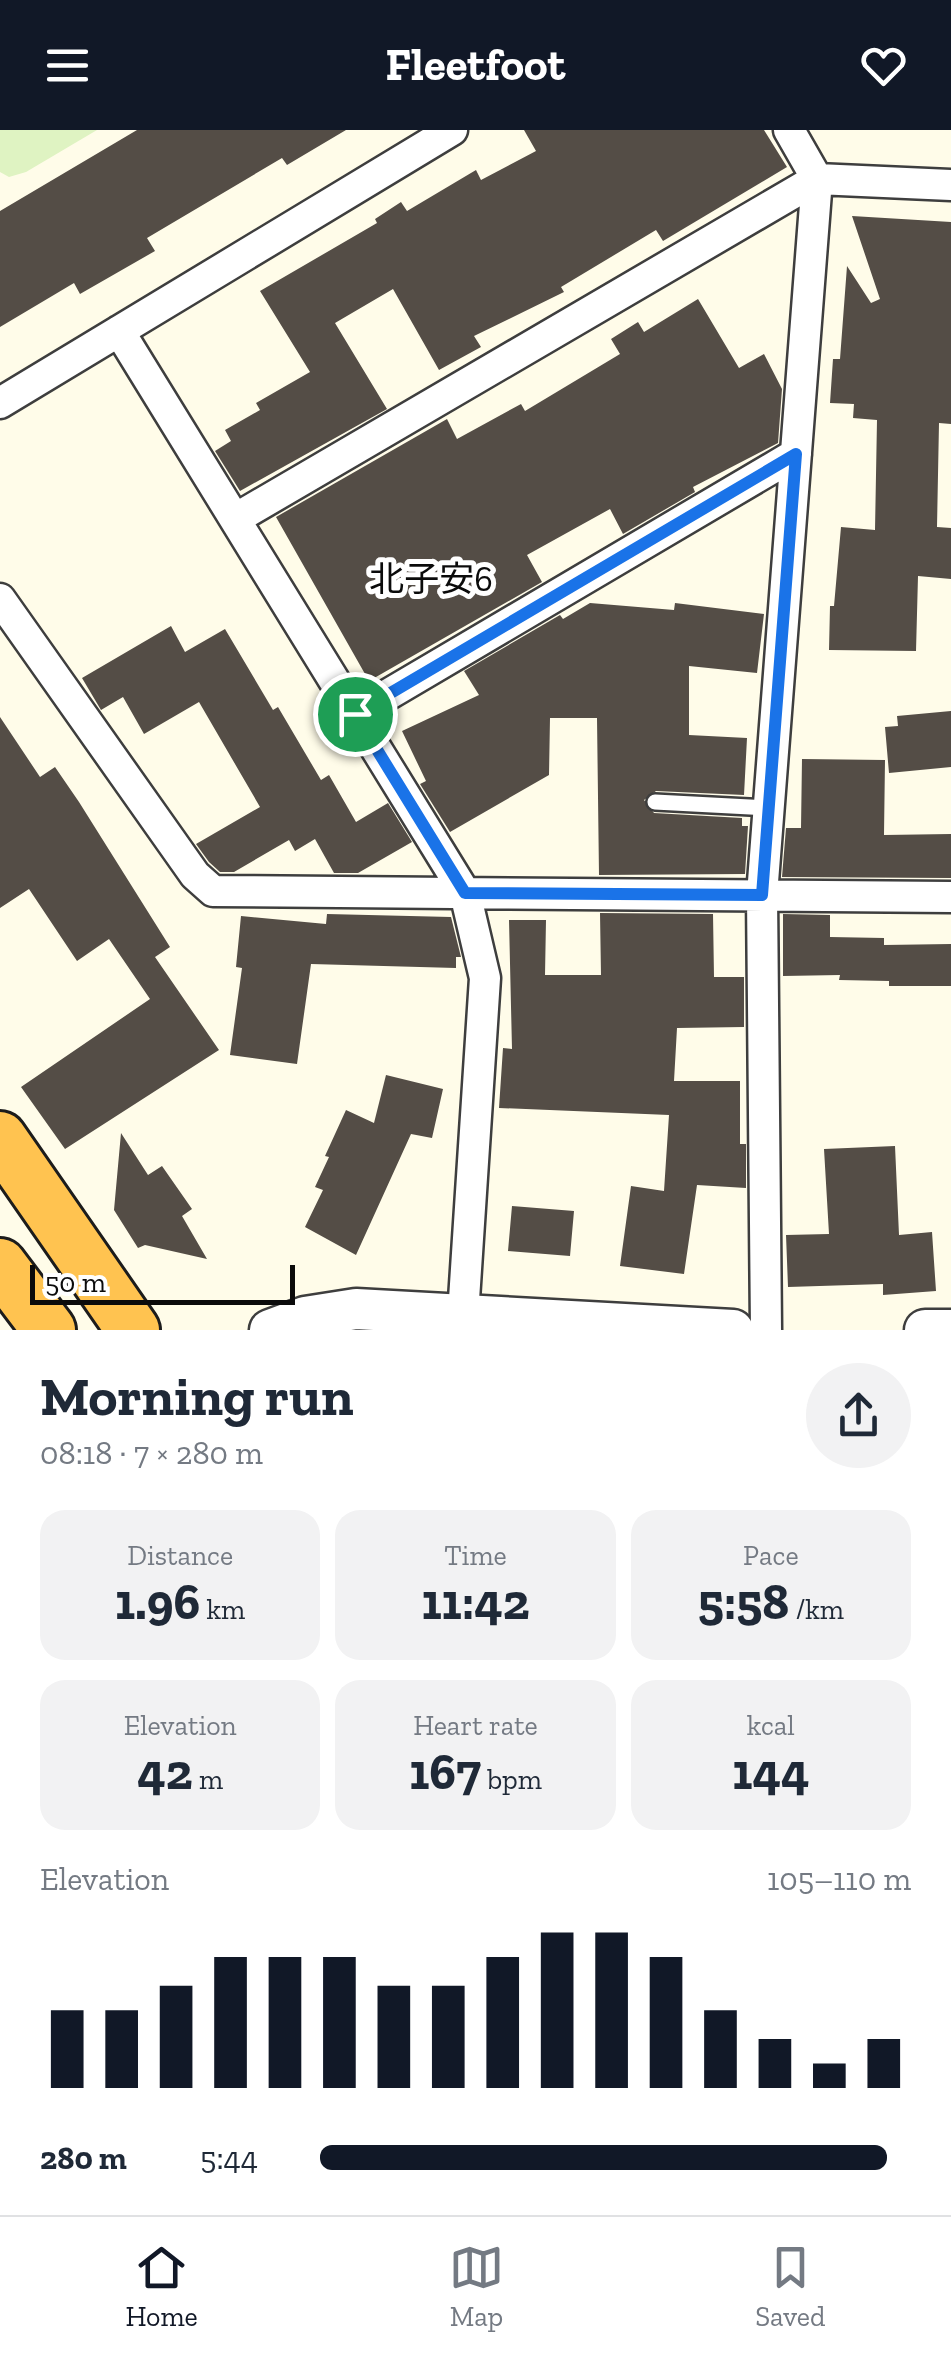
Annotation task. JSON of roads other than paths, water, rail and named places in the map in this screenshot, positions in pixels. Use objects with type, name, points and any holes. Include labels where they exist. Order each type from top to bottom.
[{"type":"highway","points":[[0,1138],[133,1330]]},
{"type":"highway","points":[[0,1265],[49,1330]]},
{"type":"street","points":[[0,403],[452,130]]},
{"type":"street","points":[[766,1330],[762,895],[817,178],[789,130]]},
{"type":"street","points":[[235,519],[817,178],[951,186]]},
{"type":"street","points":[[119,331],[465,893],[485,978],[463,1316]]},
{"type":"street","points":[[355,714],[796,454]]},
{"type":"street","points":[[0,599],[195,875],[213,891],[951,897]]},
{"type":"street","points":[[270,1330],[305,1317],[356,1309],[733,1330]]},
{"type":"street","points":[[925,1330],[951,1330]]},
{"type":"lane","points":[[655,802],[768,808]]},
{"type":"district","name":"北子安6","points":[[431,579]]}]
